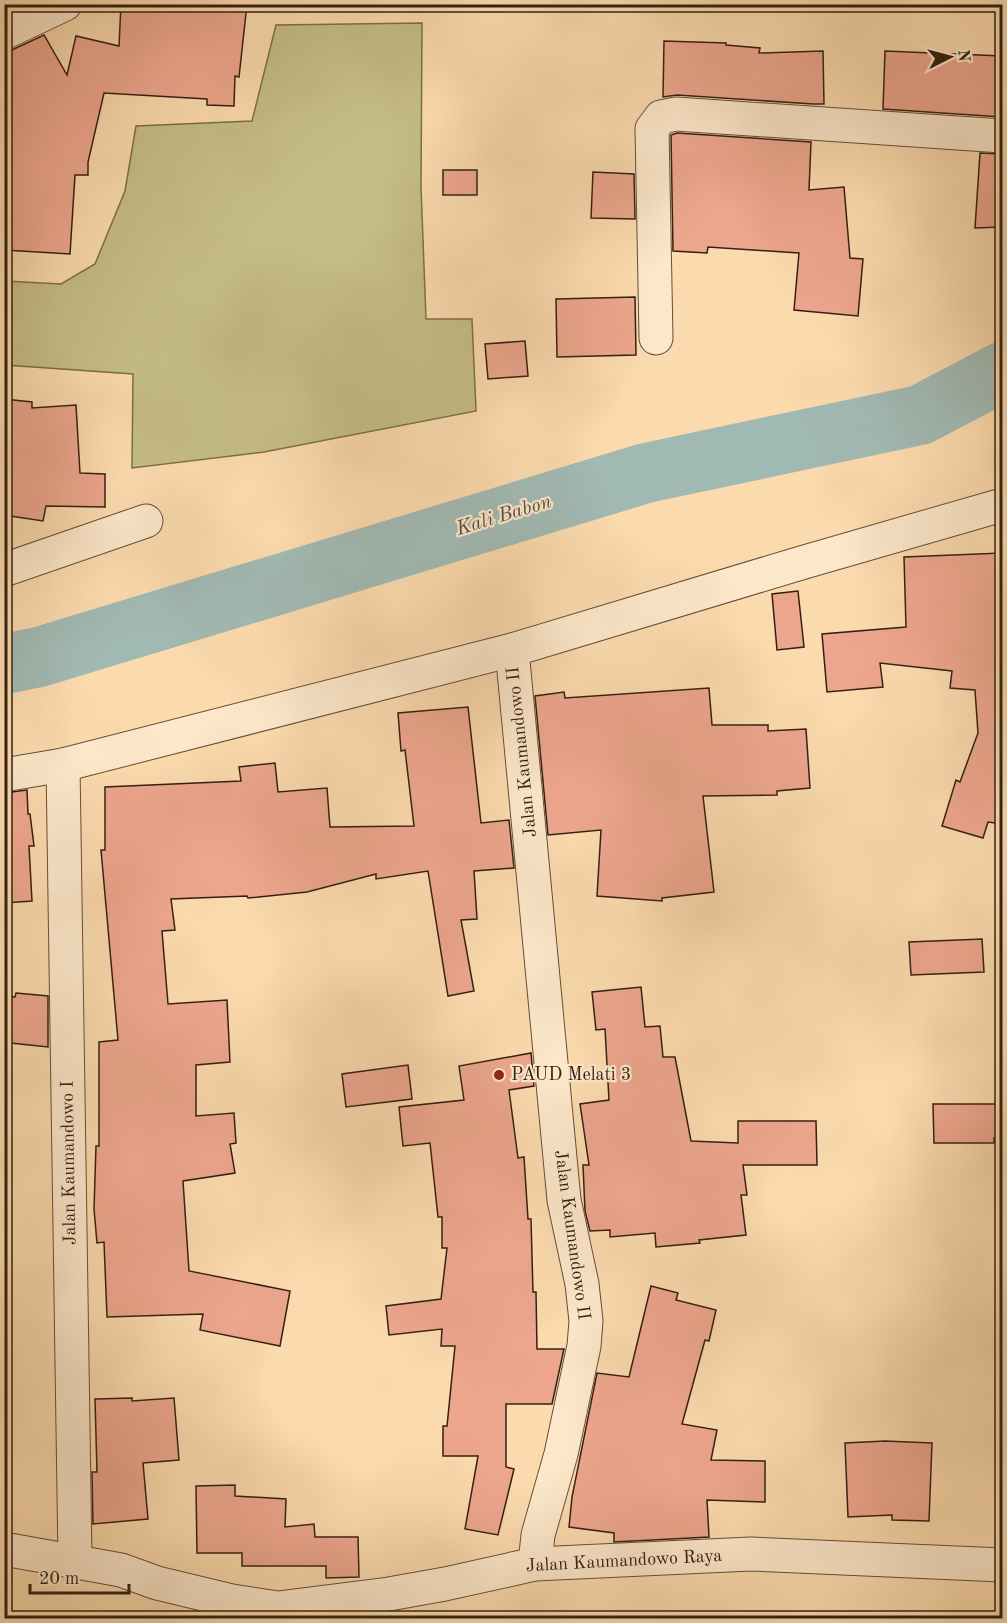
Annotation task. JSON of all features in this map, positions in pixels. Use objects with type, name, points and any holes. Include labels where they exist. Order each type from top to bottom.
[{"type":"street","points":[[4,33],[65,4]]},
{"type":"street","points":[[656,338],[652,129],[661,117],[676,114],[1002,136]]},
{"type":"street","points":[[4,775],[63,765],[512,650],[801,562],[1002,505]]},
{"type":"street","points":[[4,570],[146,521]]},
{"type":"street","name":"Jalan Kaumandowo II","points":[[512,650],[564,1200],[582,1284],[586,1321],[584,1346],[561,1454],[538,1535],[535,1564]]},
{"type":"street","name":"Jalan Kaumandowo I","points":[[63,765],[75,1561]]},
{"type":"street","name":"Jalan Kaumandowo Raya","points":[[4,1549],[121,1570],[157,1583],[232,1601],[278,1608],[391,1606],[445,1584],[535,1564],[751,1554],[1002,1565]]},
{"type":"shaded area","points":[[422,23],[421,187],[426,319],[472,319],[476,411],[264,452],[132,468],[133,374],[5,365],[5,281],[61,284],[95,264],[125,191],[136,126],[252,121],[276,25]]},
{"type":"building","points":[[121,4],[247,4],[239,77],[235,76],[234,106],[207,105],[207,99],[104,93],[88,162],[88,175],[75,175],[70,254],[4,250],[4,51],[12,50],[44,35],[67,75],[76,36],[119,46]]},
{"type":"building","points":[[664,41],[726,43],[726,45],[760,48],[759,53],[823,51],[824,104],[677,95],[663,97]]},
{"type":"building","points":[[885,51],[1002,56],[1002,117],[883,109]]},
{"type":"building","points":[[677,133],[811,142],[809,190],[844,187],[850,258],[863,259],[858,316],[794,310],[799,253],[708,247],[707,253],[673,251],[671,135]]},
{"type":"building","points":[[980,153],[1002,154],[1002,227],[975,228]]},
{"type":"building","points":[[443,170],[477,170],[477,195],[443,195]]},
{"type":"building","points":[[593,172],[634,174],[635,219],[591,218]]},
{"type":"building","points":[[635,297],[636,355],[557,357],[556,299]]},
{"type":"building","points":[[525,341],[528,376],[488,379],[485,344]]},
{"type":"building","points":[[4,399],[32,402],[32,408],[76,405],[80,473],[105,474],[105,507],[46,506],[43,521],[4,515]]},
{"type":"building","points":[[1002,553],[1002,824],[988,822],[983,838],[942,826],[956,780],[960,782],[978,733],[975,690],[950,688],[952,671],[880,663],[883,687],[827,692],[822,634],[906,627],[904,557]]},
{"type":"building","points":[[798,591],[804,647],[777,650],[772,594]]},
{"type":"building","points":[[709,688],[712,725],[768,725],[768,731],[806,729],[810,788],[777,791],[777,795],[703,796],[714,892],[662,898],[662,901],[597,896],[601,830],[548,835],[535,696],[564,692],[565,698]]},
{"type":"building","points":[[468,707],[481,823],[509,820],[514,868],[474,871],[477,919],[461,920],[474,991],[448,996],[428,871],[376,879],[376,874],[307,892],[248,898],[247,896],[171,899],[175,930],[162,931],[168,1004],[227,1000],[230,1062],[196,1065],[196,1116],[234,1113],[236,1143],[230,1144],[235,1173],[183,1181],[189,1271],[290,1291],[280,1346],[200,1330],[203,1314],[107,1317],[104,1242],[97,1243],[94,1209],[96,1146],[99,1146],[99,1042],[118,1040],[101,850],[105,850],[105,787],[241,781],[239,767],[275,763],[278,792],[327,788],[330,827],[414,826],[405,750],[401,751],[398,713]]},
{"type":"building","points":[[27,790],[28,814],[30,814],[34,846],[29,846],[32,901],[4,903],[4,793]]},
{"type":"building","points":[[982,939],[984,972],[911,975],[909,942]]},
{"type":"building","points":[[641,987],[645,1027],[660,1026],[663,1057],[675,1057],[691,1141],[738,1143],[738,1121],[816,1121],[817,1165],[743,1165],[747,1195],[741,1195],[746,1235],[699,1240],[700,1243],[656,1247],[655,1233],[610,1237],[610,1230],[590,1231],[585,1211],[583,1165],[589,1165],[580,1104],[609,1100],[605,1029],[596,1030],[592,992]]},
{"type":"building","points":[[16,993],[48,996],[48,1047],[11,1043],[11,1037],[4,1036],[4,996],[15,997]]},
{"type":"building","points":[[531,1053],[534,1086],[509,1090],[518,1158],[524,1157],[528,1219],[531,1219],[537,1349],[564,1349],[552,1404],[506,1404],[506,1467],[514,1469],[498,1535],[465,1529],[478,1456],[443,1456],[443,1426],[447,1426],[455,1346],[441,1346],[442,1329],[389,1335],[386,1306],[441,1299],[447,1248],[442,1248],[442,1217],[438,1217],[430,1143],[403,1146],[399,1107],[464,1100],[459,1066]]},
{"type":"building","points":[[408,1065],[412,1099],[346,1107],[342,1074]]},
{"type":"building","points":[[933,1104],[1002,1104],[1002,1138],[994,1138],[994,1143],[934,1143]]},
{"type":"building","points":[[651,1286],[678,1293],[676,1300],[716,1310],[709,1341],[705,1340],[682,1424],[717,1430],[711,1460],[765,1461],[765,1502],[707,1500],[709,1537],[614,1542],[614,1533],[569,1527],[572,1497],[597,1373],[629,1377]]},
{"type":"building","points":[[132,1398],[132,1401],[174,1398],[179,1460],[143,1463],[148,1519],[93,1524],[92,1472],[97,1472],[95,1399]]},
{"type":"building","points":[[885,1441],[932,1443],[929,1521],[892,1520],[892,1515],[848,1517],[845,1443]]},
{"type":"building","points":[[235,1485],[235,1496],[286,1499],[285,1527],[314,1524],[315,1537],[358,1537],[359,1577],[326,1578],[326,1566],[242,1566],[242,1553],[197,1553],[196,1486]]},
{"type":"waterway","name":"Kali Babon","points":[[4,664],[39,657],[646,473],[920,415],[1002,372]]},
{"type":"place","name":"PAUD Melati 3","points":[[499,1075]]}]
